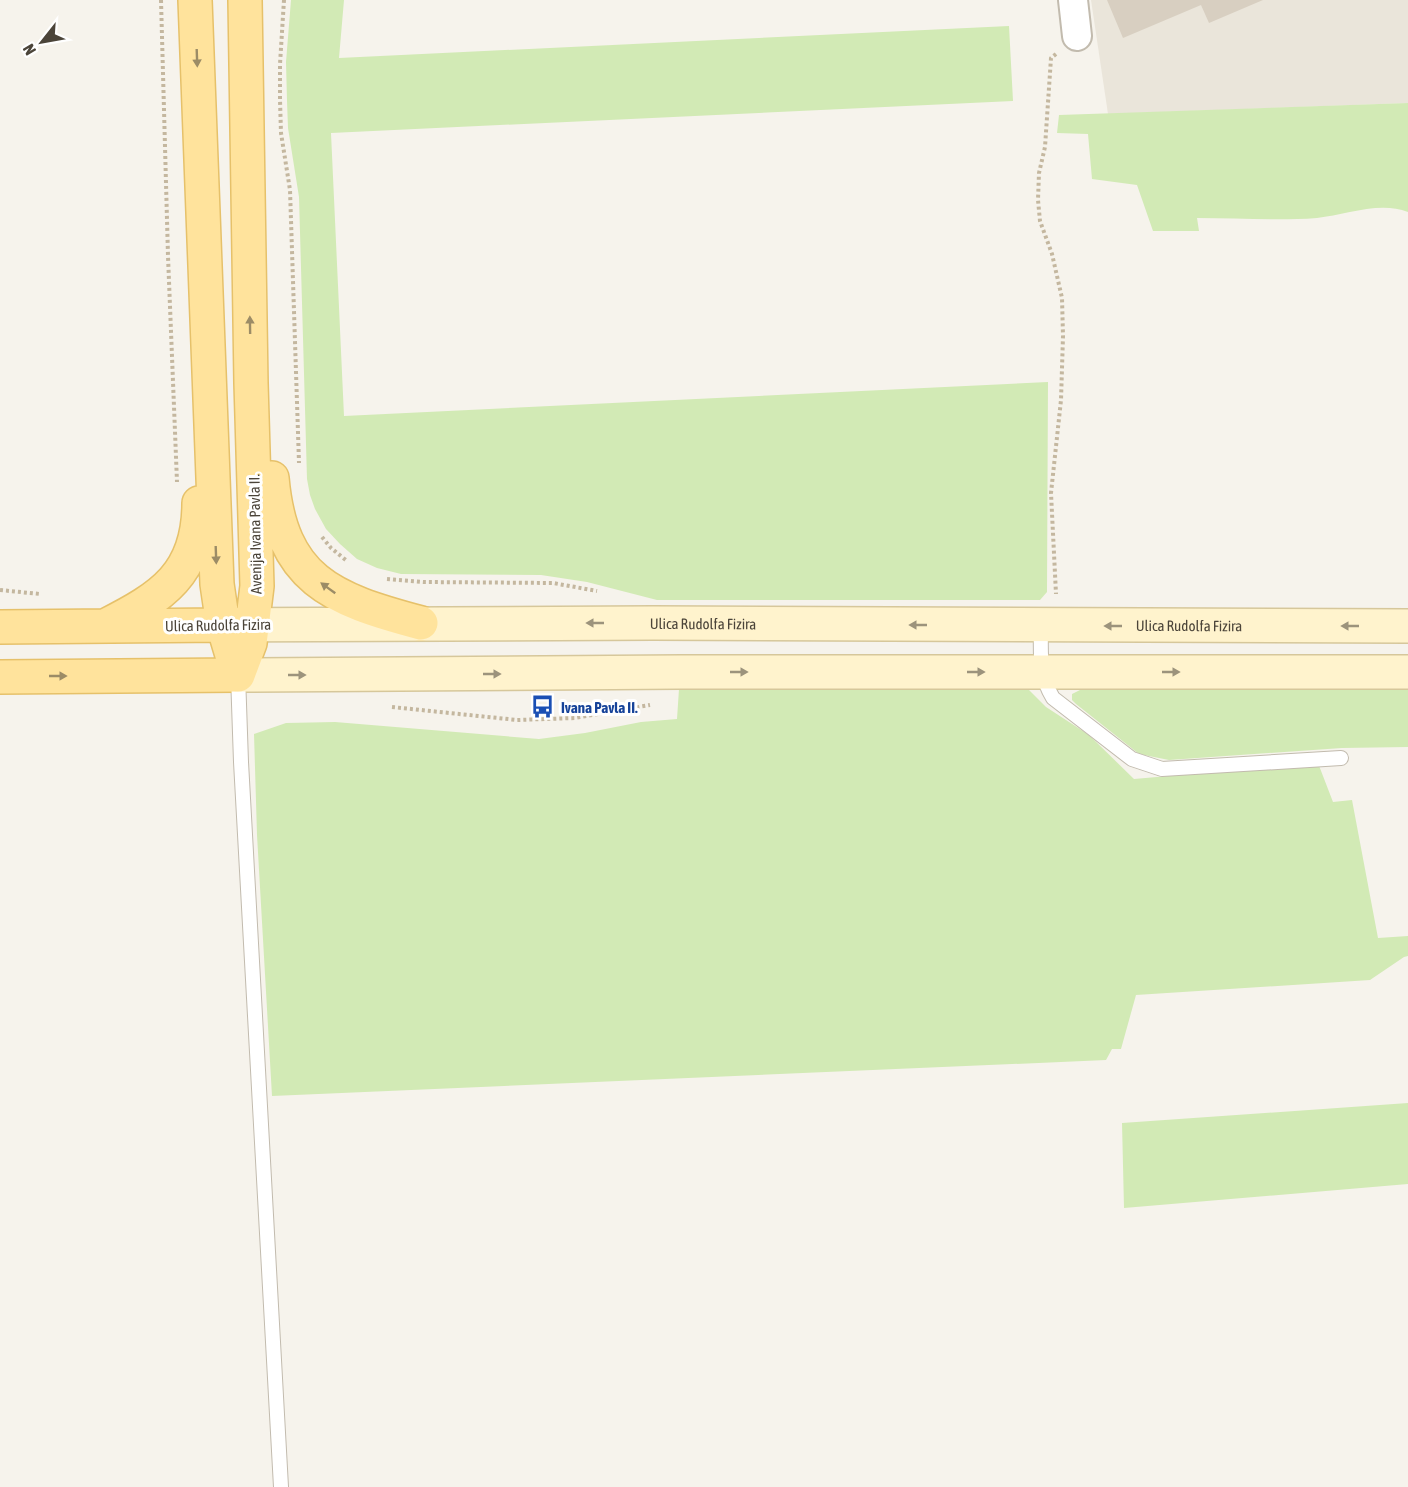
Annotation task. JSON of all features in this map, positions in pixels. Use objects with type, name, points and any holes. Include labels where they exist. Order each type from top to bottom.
[{"type":"main road","name":"Avenija Ivana Pavla II.","points":[[195,0],[217,584],[250,643],[238,675]]},
{"type":"main road","name":"Avenija Ivana Pavla II.","points":[[238,625],[257,586],[251,383],[245,0]]},
{"type":"main road","points":[[251,383],[267,437],[278,519],[284,536],[299,562],[337,595],[373,610],[421,623]]},
{"type":"main road","points":[[105,626],[160,595],[187,562],[197,531],[201,450],[210,413]]},
{"type":"main road","name":"Ulica Rudolfa Fizira","points":[[0,627],[421,623],[1408,626]]},
{"type":"main road","points":[[0,677],[1408,672]]},
{"type":"street","points":[[1073,0],[1077,36]]},
{"type":"lane","points":[[1041,626],[1041,672],[1053,698],[1132,759],[1162,769],[1341,758]]},
{"type":"lane","points":[[238,675],[242,786],[281,1487]]},
{"type":"path","points":[[161,0],[178,490]]},
{"type":"path","points":[[284,0],[280,64],[281,133],[290,190],[299,473]]},
{"type":"path","points":[[1056,595],[1051,493],[1061,400],[1062,298],[1052,254],[1040,221],[1038,191],[1039,172],[1045,147],[1051,58],[1077,36]]},
{"type":"path","points":[[319,533],[331,548],[354,565]]},
{"type":"path","points":[[382,577],[397,581],[424,582],[553,583],[594,590]]},
{"type":"path","points":[[0,590],[43,594]]},
{"type":"path","points":[[381,706],[517,720],[575,718],[660,703]]},
{"type":"shaded area","points":[[1091,0],[1408,0],[1408,103],[1108,114]]},
{"type":"green space","points":[[291,0],[344,0],[339,58],[1009,26],[1013,101],[331,133],[344,416],[1048,382],[1047,592],[1040,600],[657,600],[587,582],[541,575],[401,574],[377,568],[357,559],[326,529],[315,509],[307,479],[299,197],[288,128],[287,101],[286,62]]},
{"type":"green space","points":[[1408,103],[1408,212],[1374,208],[1302,219],[1197,218],[1199,231],[1153,231],[1137,185],[1092,179],[1088,134],[1057,133],[1059,115]]},
{"type":"green space","points":[[679,689],[1028,689],[1046,707],[1089,735],[1134,779],[1318,763],[1333,802],[1352,800],[1378,938],[1408,936],[1408,956],[1370,980],[1136,995],[1121,1049],[1112,1049],[1106,1060],[272,1096],[257,835],[254,734],[286,723],[335,722],[539,739],[641,722],[677,719]]},
{"type":"green space","points":[[1082,689],[1408,690],[1408,747],[1342,748],[1169,760],[1139,754],[1076,704],[1072,700],[1072,694]]},
{"type":"green space","points":[[1408,1103],[1408,1184],[1124,1208],[1122,1123]]},
{"type":"building","points":[[1107,0],[1263,0],[1209,23],[1201,5],[1123,38]]},
{"type":"place","name":"Ivana Pavla II.","points":[[543,707]]}]
